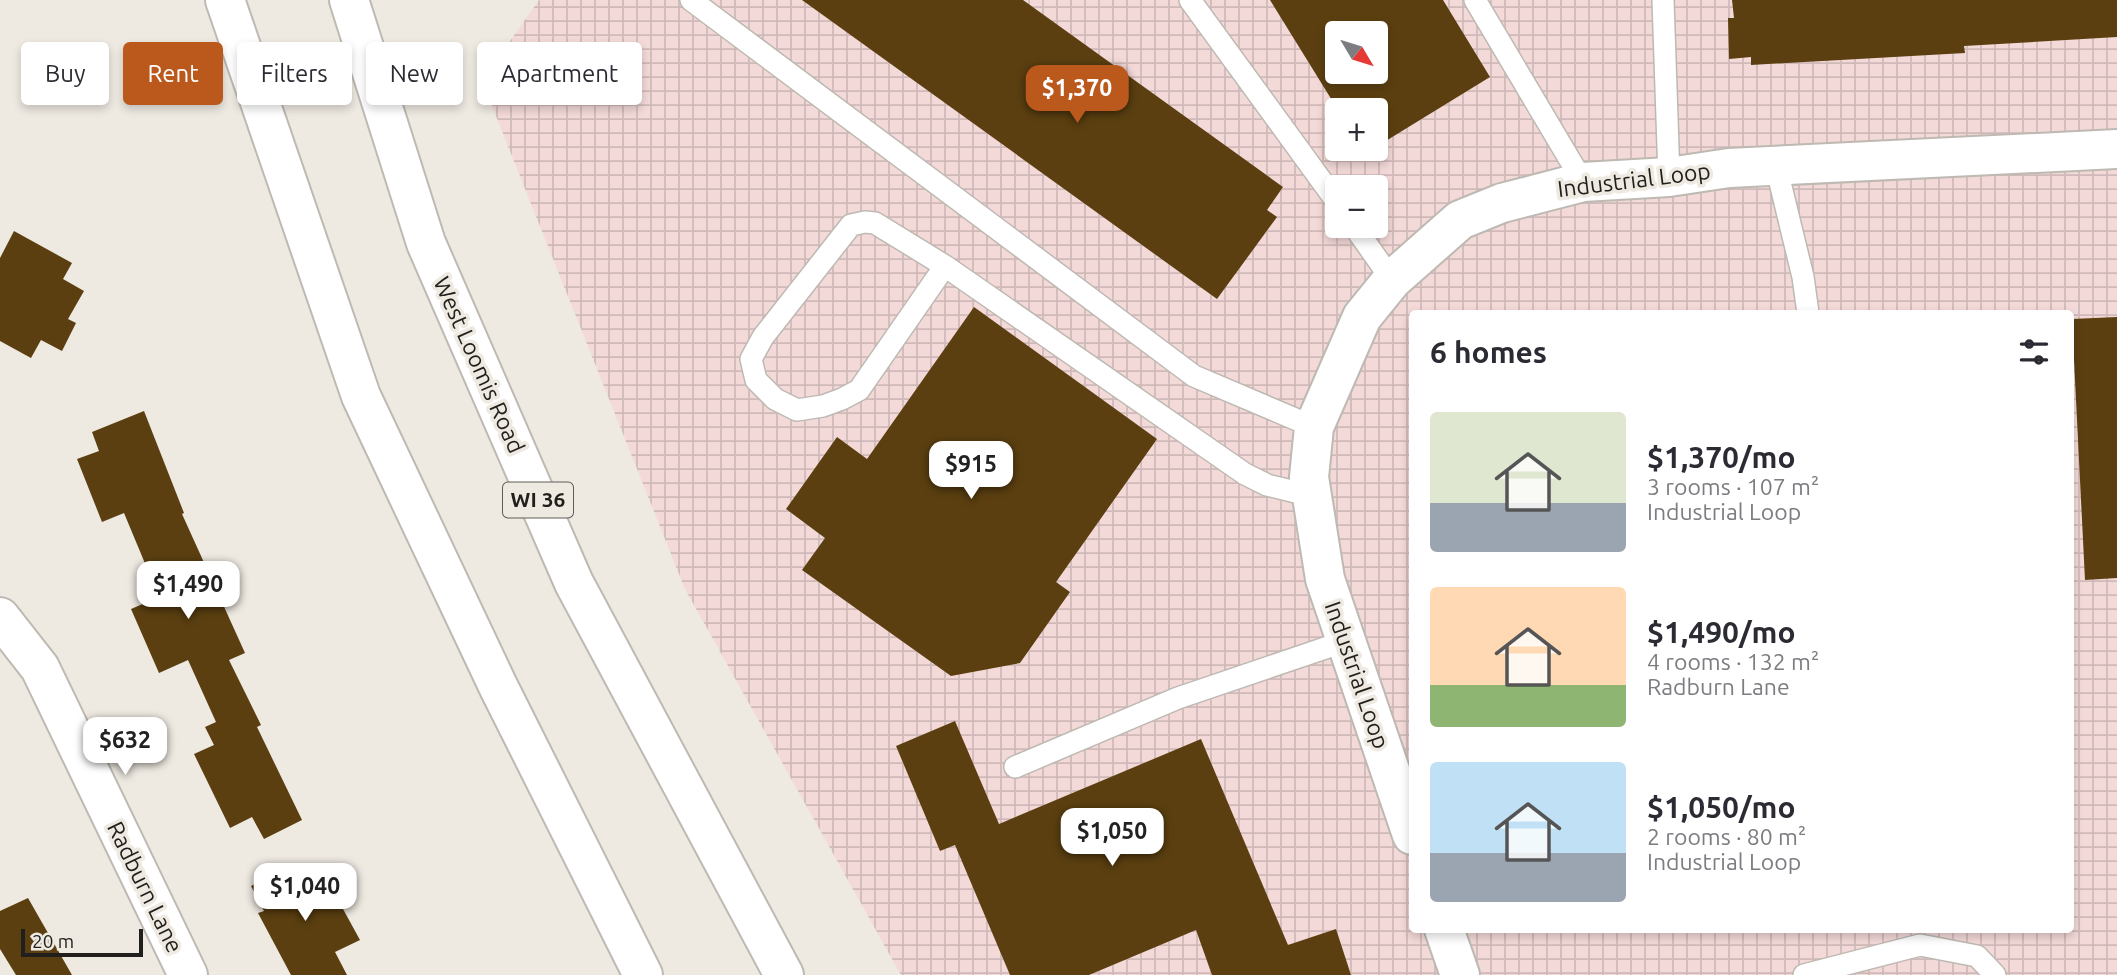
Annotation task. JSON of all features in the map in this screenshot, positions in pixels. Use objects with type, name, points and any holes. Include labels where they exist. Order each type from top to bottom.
[{"type":"main road","points":[[225,0],[361,396],[498,686],[643,975]]},
{"type":"main road","name":"West Loomis Road","points":[[349,0],[426,243],[574,583],[784,975]]},
{"type":"main road","name":"Industrial Loop","points":[[1409,826],[1325,579],[1309,477],[1314,427],[1362,317],[1392,280],[1460,220],[1502,203],[1583,182],[1669,177],[1729,168],[2117,149]]},
{"type":"main road","name":"Radburn Lane","points":[[0,617],[40,668],[188,975]]},
{"type":"main road","points":[[1445,933],[1460,975]]},
{"type":"lane","points":[[691,0],[1194,376],[1314,427]]},
{"type":"lane","points":[[1190,0],[1325,186]]},
{"type":"lane","points":[[1475,0],[1583,182]]},
{"type":"lane","points":[[1662,0],[1669,177]]},
{"type":"lane","points":[[1776,166],[1803,277],[1808,310]]},
{"type":"lane","points":[[945,266],[859,390],[823,406],[797,410],[775,399],[756,380],[751,359],[763,338],[851,226],[864,222],[875,223],[945,266],[1245,474],[1267,485],[1312,496]]},
{"type":"lane","points":[[1362,238],[1392,280]]},
{"type":"lane","points":[[1015,767],[1178,698],[1346,641]]},
{"type":"lane","points":[[1804,975],[1920,945],[1977,956],[1995,975]]},
{"type":"shaded area","points":[[539,0],[2117,0],[2117,975],[901,975],[685,589],[492,105],[642,105],[642,42],[509,42]]},
{"type":"building","points":[[802,0],[1023,0],[1283,187],[1267,210],[1277,217],[1217,299]]},
{"type":"building","points":[[1270,0],[1443,0],[1490,77],[1388,140],[1388,98],[1331,98]]},
{"type":"building","points":[[1732,0],[2117,0],[2117,37],[1964,46],[1965,53],[1751,65],[1751,57],[1729,59],[1728,18],[1734,18]]},
{"type":"building","points":[[14,231],[72,263],[63,279],[84,291],[68,319],[76,323],[62,351],[41,340],[31,358],[0,341],[0,258]]},
{"type":"building","points":[[974,307],[1157,439],[1056,582],[1070,592],[1020,663],[951,676],[802,570],[825,538],[786,509],[837,437],[867,459]]},
{"type":"building","points":[[2117,317],[2117,578],[2085,580],[2074,319]]},
{"type":"building","points":[[144,411],[184,513],[182,514],[245,653],[229,660],[261,725],[257,727],[302,820],[264,839],[252,817],[230,828],[194,754],[214,745],[205,727],[216,722],[188,660],[159,673],[131,609],[159,597],[124,513],[102,522],[77,459],[99,451],[92,432]]},
{"type":"building","points":[[955,721],[999,824],[1201,739],[1288,945],[1336,929],[1351,975],[1212,975],[1196,930],[1089,975],[1010,975],[955,845],[940,851],[896,746]]},
{"type":"building","points":[[294,864],[306,888],[326,878],[360,940],[335,952],[347,975],[291,975],[258,913],[264,911],[251,886]]},
{"type":"building","points":[[28,898],[72,975],[16,975],[0,949],[0,911]]}]
